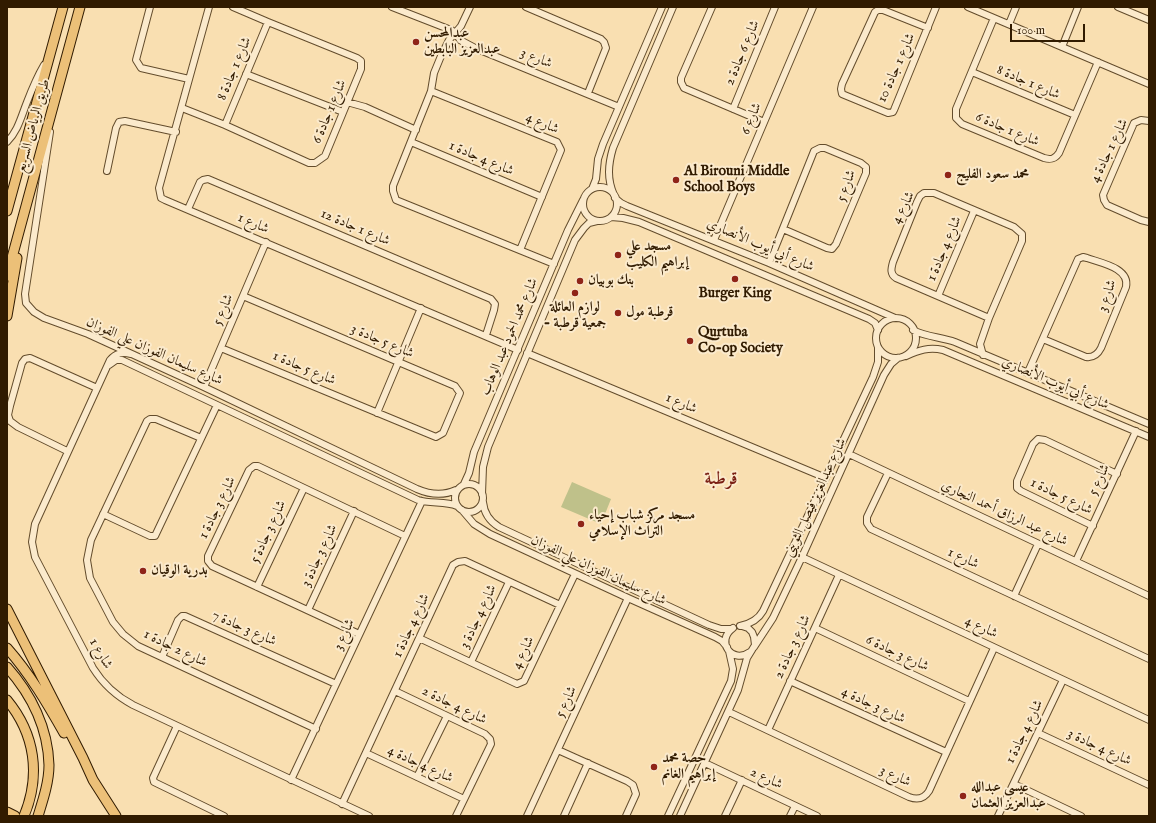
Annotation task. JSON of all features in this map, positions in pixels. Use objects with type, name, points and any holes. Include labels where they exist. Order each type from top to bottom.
[{"type":"highway","name":"طريق الرياض السريع","points":[[7,211],[63,7]]},
{"type":"highway","name":"طريق الرياض السريع","points":[[7,276],[80,7]]},
{"type":"highway","points":[[7,316],[27,204]]},
{"type":"highway","points":[[7,609],[83,758],[90,775]]},
{"type":"highway","points":[[7,648],[25,669],[79,759],[116,816]]},
{"type":"highway","points":[[7,667],[17,678],[29,696],[42,728],[47,746],[49,765],[38,816]]},
{"type":"highway","points":[[7,700],[23,724],[30,742],[33,766],[32,794],[24,816]]},
{"type":"highway","points":[[7,812],[15,816]]},
{"type":"street","points":[[150,7],[136,60],[138,65],[141,68],[189,79]]},
{"type":"street","name":"شارع 1","points":[[209,7],[176,132],[159,188],[161,198],[518,350]]},
{"type":"street","name":"شارع 1 جادة 6","points":[[182,108],[225,125],[309,163],[315,163],[324,156],[361,69],[361,62],[357,58],[233,7]]},
{"type":"street","name":"شارع 3","points":[[392,7],[451,30],[456,33],[460,40],[475,48],[588,93],[619,107]]},
{"type":"street","points":[[470,7],[461,26],[449,40],[434,72],[430,91],[393,186],[393,191],[396,200],[554,264]]},
{"type":"street","points":[[526,7],[601,39],[604,42],[606,48],[588,93]]},
{"type":"street","points":[[662,7],[603,144],[598,159],[596,179],[592,189],[583,200],[583,206],[586,214],[596,221],[603,221],[611,217],[616,210],[617,204],[609,179],[610,160],[619,133],[673,7]]},
{"type":"street","name":"شارع 6 جادة 2","points":[[712,7],[681,78],[681,82],[684,88],[764,122]]},
{"type":"street","name":"شارع 6 جادة 2","points":[[733,109],[775,7]]},
{"type":"street","name":"شارع 6","points":[[714,240],[813,7]]},
{"type":"street","name":"شارع 1 جادة 10","points":[[928,28],[883,10],[878,10],[875,12],[842,84],[842,94],[888,113],[893,112],[928,28],[936,7]]},
{"type":"street","points":[[968,7],[1149,84]]},
{"type":"street","points":[[1009,24],[1016,7]]},
{"type":"street","points":[[1062,47],[1078,7]]},
{"type":"street","points":[[1118,7],[1149,20]]},
{"type":"street","name":"شارع 1 جادة 6","points":[[994,18],[955,112],[956,118],[962,124],[1049,160],[1056,157],[1098,62]]},
{"type":"street","name":"شارع 1 جادة 8","points":[[225,125],[268,22]]},
{"type":"street","points":[[7,142],[17,128],[35,81],[51,51]]},
{"type":"street","points":[[635,72],[639,75],[644,75]]},
{"type":"street","name":"شارع 1 جادة 8","points":[[972,72],[1075,115]]},
{"type":"street","points":[[246,74],[343,112]]},
{"type":"street","points":[[629,84],[635,84],[638,88]]},
{"type":"street","name":"شارع 4","points":[[430,91],[557,142],[561,150],[520,250]]},
{"type":"street","points":[[347,102],[365,107],[416,130]]},
{"type":"street","name":"شارع سليمان الفوزان علي الفوزان","points":[[54,106],[24,294],[26,303],[34,312],[44,318],[88,334],[204,387],[423,492],[440,495],[456,490]]},
{"type":"street","name":"شارع 1 جادة 4","points":[[1149,121],[1141,120],[1134,123],[1102,195],[1107,204],[1141,220],[1149,222]]},
{"type":"street","points":[[107,170],[116,128],[120,122],[125,121],[176,132]]},
{"type":"street","name":"شارع 4 جادة 1","points":[[411,142],[542,198]]},
{"type":"street","name":"شارع 5","points":[[769,262],[814,151],[820,148],[825,148],[861,163],[866,167],[866,173],[836,244],[832,249],[783,229]]},
{"type":"street","name":"شارع 1 جادة 12","points":[[188,209],[200,182],[203,180],[208,180],[491,299],[495,304],[486,336]]},
{"type":"street","points":[[592,189],[605,188],[615,197]]},
{"type":"street","name":"شارع 4","points":[[980,344],[989,318],[1022,241],[1021,232],[1016,228],[930,192],[922,194],[917,202],[893,262],[891,272],[896,278],[989,318]]},
{"type":"street","name":"شارع أبي أيوب الأنصاري","points":[[615,197],[627,206],[769,262],[896,318]]},
{"type":"street","name":"شارع محمد الحمود عبد الوهاب","points":[[464,484],[470,473],[474,452],[568,230],[583,200]]},
{"type":"street","name":"شارع 4 جادة 1","points":[[938,296],[974,211]]},
{"type":"street","name":"شارع أبي أيوب الأنصاري","points":[[611,217],[639,222],[814,295],[869,319],[875,323],[878,330]]},
{"type":"street","name":"شارع محمد الحمود عبد الوهاب","points":[[482,494],[486,452],[527,353],[575,240],[589,223],[596,221]]},
{"type":"street","name":"شارع 5","points":[[204,387],[266,242]]},
{"type":"street","name":"شارع 3","points":[[1028,372],[1042,339],[1076,262],[1079,258],[1087,258],[1118,270],[1125,276],[1127,282],[1126,288],[1097,354],[1092,357],[1086,357],[1042,339]]},
{"type":"street","points":[[814,295],[817,289],[817,284]]},
{"type":"street","name":"شارع 5 جادة 3","points":[[243,296],[455,386],[460,393],[443,433],[436,437]]},
{"type":"street","points":[[377,413],[421,308]]},
{"type":"street","points":[[896,318],[907,322],[914,330],[916,338],[915,345],[906,356],[893,358],[886,356],[878,348],[875,338],[878,330],[884,322],[896,318]]},
{"type":"street","name":"شارع أبي أيوب الأنصاري","points":[[914,330],[926,335],[947,339],[970,348],[983,355],[1028,372],[1149,424]]},
{"type":"street","points":[[970,348],[980,344],[983,355]]},
{"type":"street","name":"شارع 5 جادة 1","points":[[221,348],[436,437]]},
{"type":"street","name":"شارع عبدالعزيز فيصل الثويني","points":[[740,626],[746,625],[755,620],[763,610],[873,377],[878,362],[878,348]]},
{"type":"street","name":"شارع أبي أيوب الأنصاري","points":[[906,356],[923,349],[933,348],[943,350],[1075,404],[1149,437]]},
{"type":"street","name":"شارع 1","points":[[134,355],[119,353],[110,360],[35,524],[32,542],[35,557],[93,668],[113,693],[126,702],[369,816]]},
{"type":"street","name":"شارع 1","points":[[527,353],[826,478]]},
{"type":"street","points":[[108,366],[119,359],[132,365],[131,360],[134,355]]},
{"type":"street","points":[[68,451],[18,427],[10,421],[8,415],[22,363],[25,359],[30,358],[97,388]]},
{"type":"street","name":"شارع عبدالعزيز فيصل الثويني","points":[[678,816],[729,712],[741,684],[745,664],[752,650],[770,623],[802,557],[886,372],[898,358]]},
{"type":"street","name":"شارع سليمان الفوزان علي الفوزان","points":[[132,365],[422,501],[450,503],[460,508],[474,524],[485,531],[575,574],[717,638],[727,648]]},
{"type":"street","points":[[1075,404],[1081,402],[1081,397],[1078,394]]},
{"type":"street","points":[[1092,412],[1089,409],[1089,406],[1096,402]]},
{"type":"street","points":[[103,514],[150,536],[155,536],[217,405]]},
{"type":"street","points":[[248,420],[253,416],[253,410]]},
{"type":"street","points":[[263,427],[260,421],[265,416]]},
{"type":"street","name":"شارع 2 جادة 1","points":[[201,438],[156,419],[146,421],[91,540],[87,560],[90,578],[114,622],[123,634],[138,646],[316,729]]},
{"type":"street","name":"شارع 5","points":[[1076,561],[1136,431]]},
{"type":"street","name":"شارع 5 جادة 1","points":[[1093,526],[1021,491],[1017,488],[1017,481],[1034,444],[1038,440],[1045,440],[1116,474]]},
{"type":"street","name":"شارع عبد الرزاق أحمد النجاري","points":[[849,454],[1149,596]]},
{"type":"street","name":"شارع 3 جادة 1","points":[[359,634],[212,566],[208,561],[208,556],[249,470],[254,466],[258,466],[405,536]]},
{"type":"street","name":"شارع 1","points":[[888,473],[867,517],[867,523],[871,529],[1149,659]]},
{"type":"street","points":[[470,483],[475,485],[480,489],[482,494],[483,502],[474,511],[469,512],[460,508],[454,499],[456,490],[464,484],[470,483]]},
{"type":"street","name":"شارع 3 جادة 5","points":[[257,587],[304,488]]},
{"type":"street","name":"شارع 3","points":[[292,780],[422,501]]},
{"type":"street","name":"شارع سليمان الفوزان علي الفوزان","points":[[483,502],[486,515],[499,527],[713,627],[731,629]]},
{"type":"street","name":"شارع 3 جادة 3","points":[[308,610],[354,511]]},
{"type":"street","points":[[1014,596],[1038,544]]},
{"type":"street","name":"شارع 4","points":[[802,557],[1149,720]]},
{"type":"street","name":"شارع 4 جادة 1","points":[[342,804],[453,565],[458,562],[465,561],[560,605]]},
{"type":"street","name":"شارع 4","points":[[419,638],[517,684],[524,681],[575,574]]},
{"type":"street","name":"شارع 3 جادة 2","points":[[768,730],[839,575]]},
{"type":"street","name":"شارع 4 جادة 3","points":[[471,662],[509,582]]},
{"type":"street","name":"شارع 5","points":[[527,816],[628,598]]},
{"type":"street","points":[[682,623],[687,614]]},
{"type":"street","name":"شارع 3 جادة 7","points":[[162,657],[178,620],[182,616],[185,616],[336,684]]},
{"type":"street","points":[[668,816],[733,676],[733,664],[725,643],[726,636],[731,629],[740,626],[748,628],[752,632],[755,639],[752,650],[743,656],[737,656],[727,648]]},
{"type":"street","name":"شارع 3 جادة 6","points":[[815,628],[970,701]]},
{"type":"street","name":"شارع 3","points":[[729,712],[908,797],[916,799],[924,797],[929,791],[994,648]]},
{"type":"street","name":"شارع 4 جادة 1","points":[[998,816],[1063,680]]},
{"type":"street","name":"شارع 3 جادة 4","points":[[790,681],[946,752]]},
{"type":"street","name":"شارع 4 جادة 2","points":[[395,691],[489,737],[491,742],[456,816]]},
{"type":"street","points":[[417,777],[447,716]]},
{"type":"street","points":[[178,726],[153,778],[154,782],[224,816]]},
{"type":"street","name":"شارع 4 جادة 3","points":[[1038,733],[1149,785]]},
{"type":"street","points":[[558,750],[633,785],[636,794],[626,816]]},
{"type":"street","name":"شارع 4 جادة 4","points":[[366,753],[464,799]]},
{"type":"street","points":[[564,816],[588,763]]},
{"type":"street","name":"شارع 2","points":[[705,763],[817,816]]},
{"type":"street","points":[[725,816],[742,780]]},
{"type":"street","points":[[1014,784],[1081,816]]},
{"type":"street","points":[[790,816],[795,806]]},
{"type":"street","points":[[671,809],[672,814],[678,816]]},
{"type":"green space","points":[[572,482],[611,499],[601,524],[561,507]]},
{"type":"place","name":"عبدالمحسن عبدالعزيز البابطين","points":[[416,42]]},
{"type":"place","name":"محمد سعود الفليج","points":[[948,175]]},
{"type":"place","name":"Al Birouni Middle School Boys","points":[[676,180]]},
{"type":"place","name":"مسجد علي إبراهيم الكليب","points":[[618,255]]},
{"type":"place","name":"Burger King","points":[[735,279]]},
{"type":"place","name":"بنك بوبيان","points":[[580,281]]},
{"type":"place","name":"لوازم العائلة - جمعية قرطبة","points":[[575,293]]},
{"type":"place","name":"قرطبة مول","points":[[618,313]]},
{"type":"place","name":"Qurtuba Co-op Society","points":[[690,341]]},
{"type":"place","name":"مسجد مركز شباب إحياء التراث الإسلامي","points":[[581,524]]},
{"type":"place","name":"بدرية الوقيان","points":[[143,571]]},
{"type":"place","name":"حصة محمد إبراهيم الغانم","points":[[654,767]]},
{"type":"place","name":"عيسى عبدالله عبدالعزيز العثمان","points":[[963,796]]},
{"type":"district","name":"قرطبة","points":[[721,480]]}]
